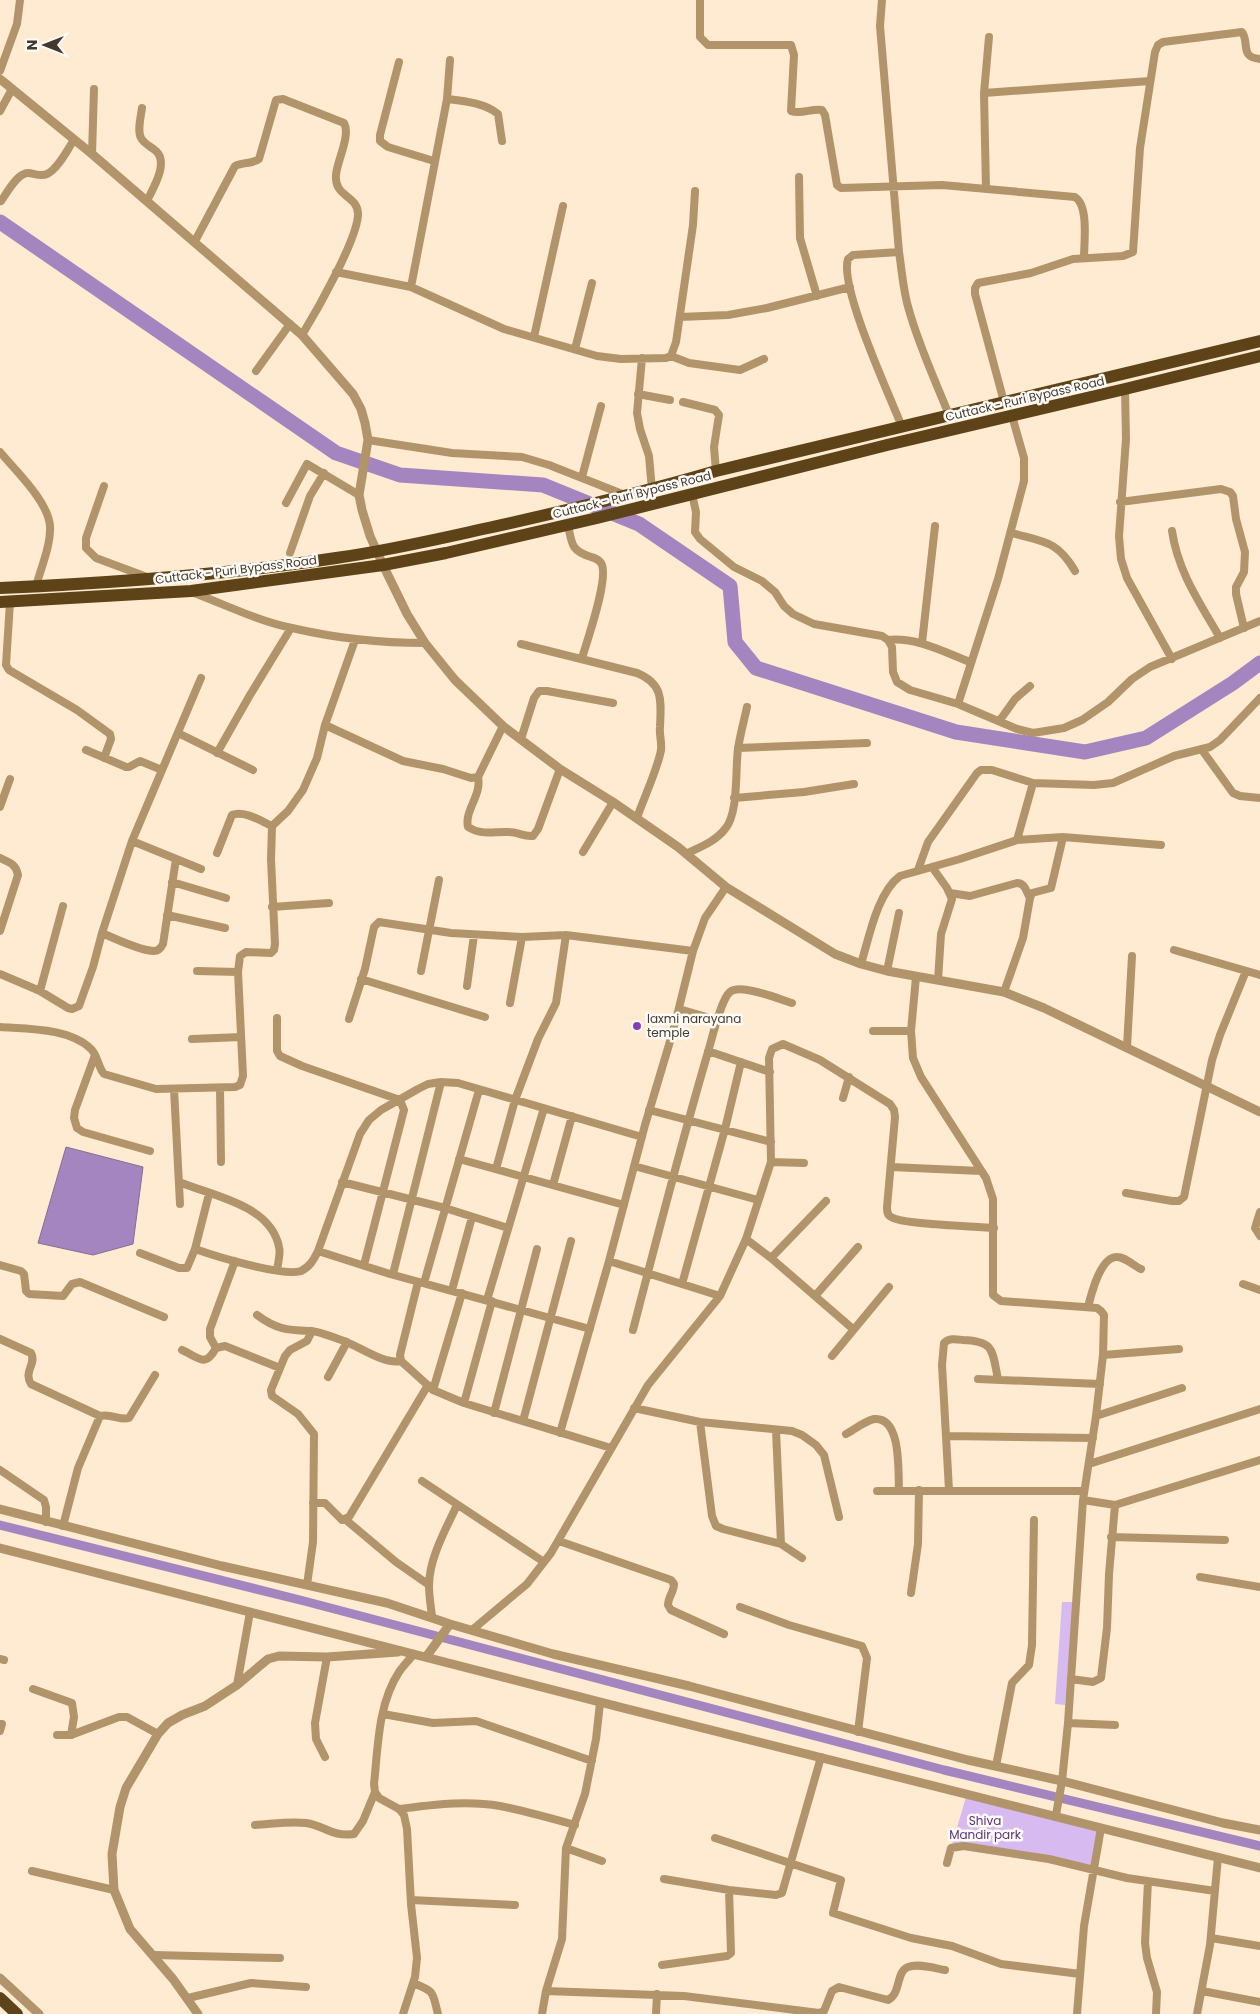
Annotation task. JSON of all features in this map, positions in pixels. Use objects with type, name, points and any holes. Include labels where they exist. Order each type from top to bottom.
[{"type":"highway","name":"Cuttack - Puri Bypass Road","points":[[0,588],[156,580],[250,570],[377,551],[556,513],[652,490],[716,471],[1260,341]]},
{"type":"highway","name":"Cuttack - Puri Bypass Road","points":[[5,602],[191,591],[383,565],[446,553],[651,505],[1260,356]]},
{"type":"highway","points":[[0,1998],[17,2014]]},
{"type":"street","points":[[0,71],[17,24],[20,0]]},
{"type":"street","points":[[700,0],[700,38],[708,45],[791,45],[794,55],[792,110],[795,112],[822,110],[825,115],[837,185],[841,188],[942,185],[1076,197],[1080,200],[1084,212],[1084,258]]},
{"type":"street","points":[[882,0],[880,26],[893,186],[899,252],[908,308],[949,415]]},
{"type":"street","points":[[1004,402],[976,302],[975,288],[978,283],[1031,273],[1073,259],[1123,256],[1133,252],[1135,248],[1140,148],[1155,52],[1158,45],[1163,42],[1242,32],[1245,36],[1247,53],[1252,58],[1260,59]]},
{"type":"street","points":[[986,189],[984,93],[989,37]]},
{"type":"street","points":[[411,287],[447,99],[450,60]]},
{"type":"street","points":[[399,62],[380,141],[388,148],[434,161]]},
{"type":"street","points":[[0,79],[92,154],[290,324],[302,335],[353,394],[363,416],[367,443],[359,494],[364,520],[383,565],[407,614],[425,643],[455,680],[503,726],[560,769],[637,818],[689,856],[724,885],[834,954],[887,971],[1004,992],[1044,1008],[1260,1112]]},
{"type":"street","points":[[984,93],[1150,81]]},
{"type":"street","points":[[92,154],[94,88]]},
{"type":"street","points":[[0,111],[12,89]]},
{"type":"street","points":[[195,242],[235,166],[242,162],[253,162],[259,159],[276,100],[283,99],[341,121],[346,125],[346,133],[337,169],[336,186],[339,191],[353,202],[358,212],[352,236],[336,272],[318,309],[302,335]]},
{"type":"street","points":[[447,99],[469,102],[493,110],[498,114],[502,141]]},
{"type":"street","points":[[142,108],[141,138],[158,152],[161,161],[155,185],[147,201]]},
{"type":"street","points":[[1,201],[21,176],[29,173],[46,174],[53,169],[74,140]]},
{"type":"street","points":[[799,177],[800,238],[817,296]]},
{"type":"street","points":[[671,356],[674,352],[680,316],[693,225],[695,191]]},
{"type":"street","points":[[534,337],[563,206]]},
{"type":"street","points":[[899,252],[853,255],[847,264],[850,287],[861,325],[902,427]]},
{"type":"street","points":[[336,272],[411,287],[504,329],[597,356],[621,359],[671,356],[689,363],[740,370],[764,359]]},
{"type":"street","points":[[575,349],[592,283]]},
{"type":"street","points":[[680,316],[728,315],[774,307],[850,287]]},
{"type":"street","points":[[256,371],[290,324]]},
{"type":"street","points":[[642,358],[637,420],[649,456],[652,490]]},
{"type":"street","points":[[1125,390],[1126,432],[1120,502],[1122,559],[1128,578],[1172,659]]},
{"type":"street","points":[[638,394],[670,400]]},
{"type":"street","points":[[683,402],[715,410],[719,415],[714,447],[716,471]]},
{"type":"street","points":[[582,477],[602,406]]},
{"type":"street","points":[[958,704],[1012,533],[1024,481],[1024,458],[1012,416]]},
{"type":"street","points":[[367,443],[452,453],[522,457],[582,477],[627,496]]},
{"type":"street","points":[[0,452],[46,511],[50,525],[49,538],[36,586]]},
{"type":"street","points":[[286,503],[307,464],[359,494]]},
{"type":"street","points":[[290,553],[310,496],[324,473]]},
{"type":"street","points":[[104,486],[86,538],[86,548],[96,558],[156,580]]},
{"type":"street","points":[[1120,502],[1221,489],[1230,492],[1233,496],[1236,520],[1245,552],[1244,572],[1236,587],[1244,628]]},
{"type":"street","points":[[692,494],[696,512],[695,532],[700,539],[734,567],[762,580],[793,614],[814,624],[874,634],[888,640],[922,643],[970,662]]},
{"type":"street","points":[[568,525],[574,548],[579,553],[596,558],[602,564],[603,572],[598,604],[582,658]]},
{"type":"street","points":[[922,643],[935,526]]},
{"type":"street","points":[[1172,531],[1179,563],[1220,638]]},
{"type":"street","points":[[1012,533],[1058,549],[1066,555],[1075,570]]},
{"type":"street","points":[[191,591],[266,621],[292,628],[355,640],[387,643],[425,643]]},
{"type":"street","points":[[5,602],[5,660],[9,670],[78,710],[108,731],[111,739],[105,755]]},
{"type":"street","points":[[888,640],[892,647],[893,672],[897,682],[910,690],[958,704],[1000,720],[1017,729],[1033,733],[1064,728],[1082,720],[1108,702],[1132,679],[1150,667],[1260,621]]},
{"type":"street","points":[[217,753],[263,673],[292,628]]},
{"type":"street","points":[[0,1027],[62,1034],[85,1045],[95,1055],[99,1068],[104,1074],[148,1088],[235,1087],[243,1081],[238,972],[240,956],[242,954],[270,953],[274,950],[271,859],[272,826],[288,811],[301,794],[317,758],[325,725],[355,640]]},
{"type":"street","points":[[521,644],[637,673],[650,678],[657,687],[661,708],[660,752],[637,818]]},
{"type":"street","points":[[0,974],[40,991],[68,1008],[72,1009],[79,1006],[93,968],[102,933],[132,841],[202,678]]},
{"type":"street","points":[[1000,720],[1015,700],[1030,686]]},
{"type":"street","points":[[521,739],[534,698],[539,691],[613,703]]},
{"type":"street","points":[[918,870],[928,842],[976,773],[981,770],[992,770],[1033,782],[1114,784],[1174,756],[1202,750],[1220,740],[1260,698]]},
{"type":"street","points":[[689,856],[726,829],[730,821],[738,748],[747,707]]},
{"type":"street","points":[[325,725],[403,761],[443,769],[471,778],[478,777]]},
{"type":"street","points":[[503,726],[478,777],[479,787],[468,820],[468,827],[481,832],[495,834],[508,832],[528,837],[533,836],[538,829],[560,769]]},
{"type":"street","points":[[178,733],[254,770]]},
{"type":"street","points":[[738,748],[867,743]]},
{"type":"street","points":[[86,750],[105,755],[126,767],[140,762],[162,770]]},
{"type":"street","points":[[1202,750],[1233,793],[1240,796],[1260,798]]},
{"type":"street","points":[[0,807],[10,779]]},
{"type":"street","points":[[1017,840],[1033,782]]},
{"type":"street","points":[[734,798],[804,792],[854,784]]},
{"type":"street","points":[[583,852],[613,802]]},
{"type":"street","points":[[217,853],[232,815],[238,812],[272,826]]},
{"type":"street","points":[[1004,992],[1024,938],[1030,898],[1032,893],[1051,888],[1054,884],[1063,837]]},
{"type":"street","points":[[861,964],[872,927],[888,890],[900,876],[960,860],[1017,840],[1063,837],[1161,845]]},
{"type":"street","points":[[132,841],[201,868]]},
{"type":"street","points":[[0,858],[14,864],[18,875],[0,931]]},
{"type":"street","points":[[102,933],[155,951],[160,949],[163,944],[176,859]]},
{"type":"street","points":[[932,867],[952,899],[941,934],[938,980]]},
{"type":"street","points":[[421,971],[439,880]]},
{"type":"street","points":[[172,882],[226,898]]},
{"type":"street","points":[[950,893],[970,896],[1017,882],[1024,886],[1030,898]]},
{"type":"street","points":[[560,1433],[679,1009],[693,952],[706,918],[724,885]]},
{"type":"street","points":[[272,907],[329,903]]},
{"type":"street","points":[[40,991],[63,906]]},
{"type":"street","points":[[887,971],[899,913]]},
{"type":"street","points":[[167,915],[225,928]]},
{"type":"street","points":[[349,1019],[374,927],[379,922],[474,935],[522,937],[566,935],[693,952]]},
{"type":"street","points":[[467,986],[474,935]]},
{"type":"street","points":[[496,1169],[515,1100],[538,1038],[556,1004],[566,935]]},
{"type":"street","points":[[510,1004],[522,937]]},
{"type":"street","points":[[1174,950],[1260,975]]},
{"type":"street","points":[[1127,1048],[1132,956]]},
{"type":"street","points":[[197,971],[238,972]]},
{"type":"street","points":[[1126,1193],[1172,1201],[1180,1201],[1184,1197],[1191,1170],[1206,1087],[1220,1036],[1246,971]]},
{"type":"street","points":[[916,977],[911,1031],[913,1058],[917,1068],[990,1187],[993,1199],[994,1228],[993,1290],[996,1299],[1001,1301],[1097,1308],[1104,1316],[1100,1384],[1090,1464],[1083,1500],[1068,1723],[1062,1781],[1056,1815]]},
{"type":"street","points":[[361,979],[485,1017]]},
{"type":"street","points":[[633,1330],[688,1119],[717,1020],[728,993],[734,989],[743,988],[792,1003]]},
{"type":"street","points":[[679,1009],[717,1020]]},
{"type":"street","points":[[277,1018],[277,1051],[280,1056],[302,1066],[400,1100],[404,1110],[364,1266]]},
{"type":"street","points":[[874,1031],[911,1031]]},
{"type":"street","points":[[192,1039],[241,1037]]},
{"type":"street","points":[[472,1630],[527,1584],[544,1562],[559,1541],[648,1385],[720,1296],[746,1239],[771,1162],[769,1058],[772,1049],[783,1044],[820,1060],[890,1104],[894,1110],[887,1207],[888,1215],[891,1218],[906,1222],[994,1228]]},
{"type":"street","points":[[708,1052],[770,1072]]},
{"type":"street","points":[[95,1055],[75,1110],[74,1124],[82,1132],[150,1151]]},
{"type":"street","points":[[682,1284],[725,1129],[741,1062]]},
{"type":"street","points":[[843,1098],[849,1077]]},
{"type":"street","points":[[195,1249],[235,1261],[277,1270],[301,1271],[312,1263],[318,1251],[360,1134],[369,1120],[381,1110],[428,1084],[441,1082],[458,1083],[642,1137]]},
{"type":"street","points":[[392,1274],[413,1200],[441,1082]]},
{"type":"street","points":[[220,1088],[221,1162]]},
{"type":"street","points":[[174,1089],[180,1204]]},
{"type":"street","points":[[401,1361],[401,1348],[479,1090]]},
{"type":"street","points":[[464,1403],[508,1228],[544,1108]]},
{"type":"street","points":[[650,1110],[771,1142]]},
{"type":"street","points":[[553,1185],[572,1116]]},
{"type":"street","points":[[459,1159],[624,1205]]},
{"type":"street","points":[[771,1162],[804,1163]]},
{"type":"street","points":[[634,1166],[758,1200]]},
{"type":"street","points":[[891,1167],[981,1171]]},
{"type":"street","points":[[179,1182],[252,1209],[261,1217],[276,1238],[280,1248],[277,1270]]},
{"type":"street","points":[[342,1182],[444,1208],[508,1228]]},
{"type":"street","points":[[140,1252],[184,1269],[189,1265],[209,1194]]},
{"type":"street","points":[[771,1258],[826,1201]]},
{"type":"street","points":[[1260,1212],[1255,1228],[1260,1236]]},
{"type":"street","points":[[452,1290],[472,1216]]},
{"type":"street","points":[[746,1239],[771,1258],[853,1329]]},
{"type":"street","points":[[523,1421],[571,1241]]},
{"type":"street","points":[[815,1296],[858,1247]]},
{"type":"street","points":[[494,1413],[537,1249]]},
{"type":"street","points":[[318,1251],[364,1266],[590,1329]]},
{"type":"street","points":[[1088,1307],[1096,1280],[1110,1258],[1121,1258],[1141,1270]]},
{"type":"street","points":[[216,1348],[210,1337],[210,1329],[235,1261]]},
{"type":"street","points":[[609,1261],[720,1296]]},
{"type":"street","points":[[0,1265],[21,1271],[24,1274],[26,1291],[29,1294],[62,1296],[72,1284],[80,1282],[164,1317]]},
{"type":"street","points":[[1243,1284],[1260,1290]]},
{"type":"street","points":[[832,1356],[889,1287]]},
{"type":"street","points":[[346,1520],[408,1420],[431,1388],[462,1293]]},
{"type":"street","points":[[257,1316],[272,1326],[281,1329],[300,1332],[312,1331],[347,1342],[391,1362],[401,1361],[431,1388],[464,1403],[611,1448]]},
{"type":"street","points":[[307,1585],[313,1542],[314,1434],[298,1414],[272,1396],[271,1390],[290,1350],[307,1341],[312,1331]]},
{"type":"street","points":[[0,1339],[31,1353],[33,1360],[28,1372],[28,1379],[31,1384],[100,1416],[111,1415],[125,1419],[129,1418],[156,1375]]},
{"type":"street","points":[[949,1490],[942,1365],[944,1343],[947,1340],[953,1339],[984,1342],[989,1346],[993,1354],[998,1379]]},
{"type":"street","points":[[328,1377],[347,1342]]},
{"type":"street","points":[[216,1348],[225,1346],[280,1368]]},
{"type":"street","points":[[182,1350],[203,1360],[208,1360],[212,1357],[216,1348]]},
{"type":"street","points":[[1103,1355],[1179,1349]]},
{"type":"street","points":[[978,1378],[1100,1384]]},
{"type":"street","points":[[1096,1416],[1182,1388]]},
{"type":"street","points":[[634,1408],[700,1422],[792,1431],[802,1435],[816,1445],[824,1455],[839,1518]]},
{"type":"street","points":[[1090,1464],[1260,1410]]},
{"type":"street","points":[[63,1526],[78,1468],[100,1416]]},
{"type":"street","points":[[846,1434],[873,1420],[881,1419],[888,1423],[892,1428],[895,1438],[899,1491]]},
{"type":"street","points":[[700,1422],[712,1516],[716,1526],[781,1544],[802,1558]]},
{"type":"street","points":[[776,1430],[781,1544]]},
{"type":"street","points":[[947,1436],[1093,1438]]},
{"type":"street","points":[[1083,1500],[1115,1505],[1260,1460]]},
{"type":"street","points":[[0,1470],[44,1500],[46,1522]]},
{"type":"street","points":[[422,1481],[544,1562]]},
{"type":"street","points":[[910,1594],[918,1544],[919,1490]]},
{"type":"street","points":[[877,1491],[1084,1491]]},
{"type":"street","points":[[313,1503],[325,1503],[339,1518],[346,1520],[396,1562],[429,1585]]},
{"type":"street","points":[[432,1617],[429,1585],[431,1570],[441,1539],[457,1505]]},
{"type":"street","points":[[1071,1680],[1093,1682],[1101,1678],[1107,1628],[1111,1537],[1115,1505]]},
{"type":"street","points":[[0,1509],[222,1566],[387,1603],[432,1617],[449,1626],[472,1630],[553,1654],[689,1686],[858,1732],[1062,1781],[1222,1823],[1260,1830]]},
{"type":"street","points":[[996,1766],[1012,1683],[1029,1665],[1032,1645],[1034,1520]]},
{"type":"street","points":[[1111,1537],[1225,1540]]},
{"type":"street","points":[[559,1541],[671,1580],[674,1584],[674,1589],[668,1600],[668,1606],[671,1610],[724,1634]]},
{"type":"street","points":[[0,1548],[600,1703],[1056,1815],[1260,1868]]},
{"type":"street","points":[[1200,1577],[1260,1587]]},
{"type":"street","points":[[740,1607],[789,1625],[862,1646],[866,1658],[866,1668],[858,1732]]},
{"type":"street","points":[[237,1685],[250,1612]]},
{"type":"street","points":[[426,1657],[449,1626]]},
{"type":"street","points":[[198,2014],[188,1998],[130,1929],[114,1890],[112,1854],[120,1807],[126,1788],[158,1734],[168,1723],[182,1714],[205,1706],[237,1685],[256,1667],[268,1659],[279,1656],[327,1657],[410,1653]]},
{"type":"street","points":[[255,1825],[298,1822],[337,1834],[354,1834],[363,1821],[375,1792],[379,1738],[383,1714],[395,1679],[410,1653]]},
{"type":"street","points":[[326,1757],[316,1739],[315,1723],[327,1657]]},
{"type":"street","points":[[33,1689],[72,1703],[74,1717],[71,1735]]},
{"type":"street","points":[[542,2014],[546,1991],[562,1940],[566,1848],[585,1794],[592,1761],[600,1703]]},
{"type":"street","points":[[383,1714],[433,1723],[476,1721],[592,1761]]},
{"type":"street","points":[[57,1735],[71,1735],[119,1717],[127,1717],[158,1734]]},
{"type":"street","points":[[1068,1723],[1115,1725]]},
{"type":"street","points":[[0,1724],[2,1724],[0,1732]]},
{"type":"street","points":[[664,1879],[729,1890],[776,1895],[782,1893],[821,1757]]},
{"type":"street","points":[[375,1792],[379,1798],[399,1809],[404,1815],[407,1829],[417,1958],[413,1983],[403,2014]]},
{"type":"street","points":[[399,1809],[448,1804],[478,1804],[499,1806],[575,1825]]},
{"type":"street","points":[[1077,2014],[1084,1926],[1102,1828]]},
{"type":"street","points":[[715,1838],[790,1865],[841,1880],[833,1913],[910,1938],[960,1948],[1001,1964],[1080,1974]]},
{"type":"street","points":[[947,1863],[951,1848],[964,1846],[1050,1859],[1148,1881],[1215,1891]]},
{"type":"street","points":[[566,1848],[602,1861]]},
{"type":"street","points":[[1197,2014],[1211,1938],[1218,1857]]},
{"type":"street","points":[[32,1871],[114,1890]]},
{"type":"street","points":[[1148,1881],[1145,1943],[1147,1958],[1157,1992],[1156,2014]]},
{"type":"street","points":[[662,1965],[727,1956],[730,1953],[729,1890]]},
{"type":"street","points":[[411,1900],[515,1905]]},
{"type":"street","points":[[1211,1938],[1260,1946]]},
{"type":"street","points":[[154,1956],[280,1958]]},
{"type":"street","points":[[546,1991],[657,1994],[819,2013],[824,2011],[832,1991],[839,1987],[888,2000],[895,1993],[904,1969],[909,1966],[944,1970]]},
{"type":"street","points":[[0,1978],[39,2014]]},
{"type":"street","points":[[188,1998],[251,1983],[306,1987]]},
{"type":"street","points":[[413,1983],[430,1990],[434,1994],[438,2014]]},
{"type":"street","points":[[1202,1991],[1260,2002]]},
{"type":"street","points":[[656,2014],[657,1994]]},
{"type":"green space","points":[[1062,1602],[1073,1602],[1065,1705],[1055,1704]]},
{"type":"green space","name":"Shiva Mandir park","points":[[966,1797],[1100,1831],[1093,1870],[951,1848]]},
{"type":"shaded area","points":[[66,1147],[143,1167],[133,1244],[93,1255],[38,1243]]},
{"type":"waterway","points":[[0,222],[336,453],[400,475],[543,485],[639,524],[730,586],[735,642],[756,668],[956,732],[1085,752],[1146,738],[1233,683],[1260,663]]},
{"type":"waterway","points":[[0,1525],[304,1601],[944,1770],[1260,1846]]},
{"type":"place","name":"laxmi narayana temple","points":[[637,1026]]}]
